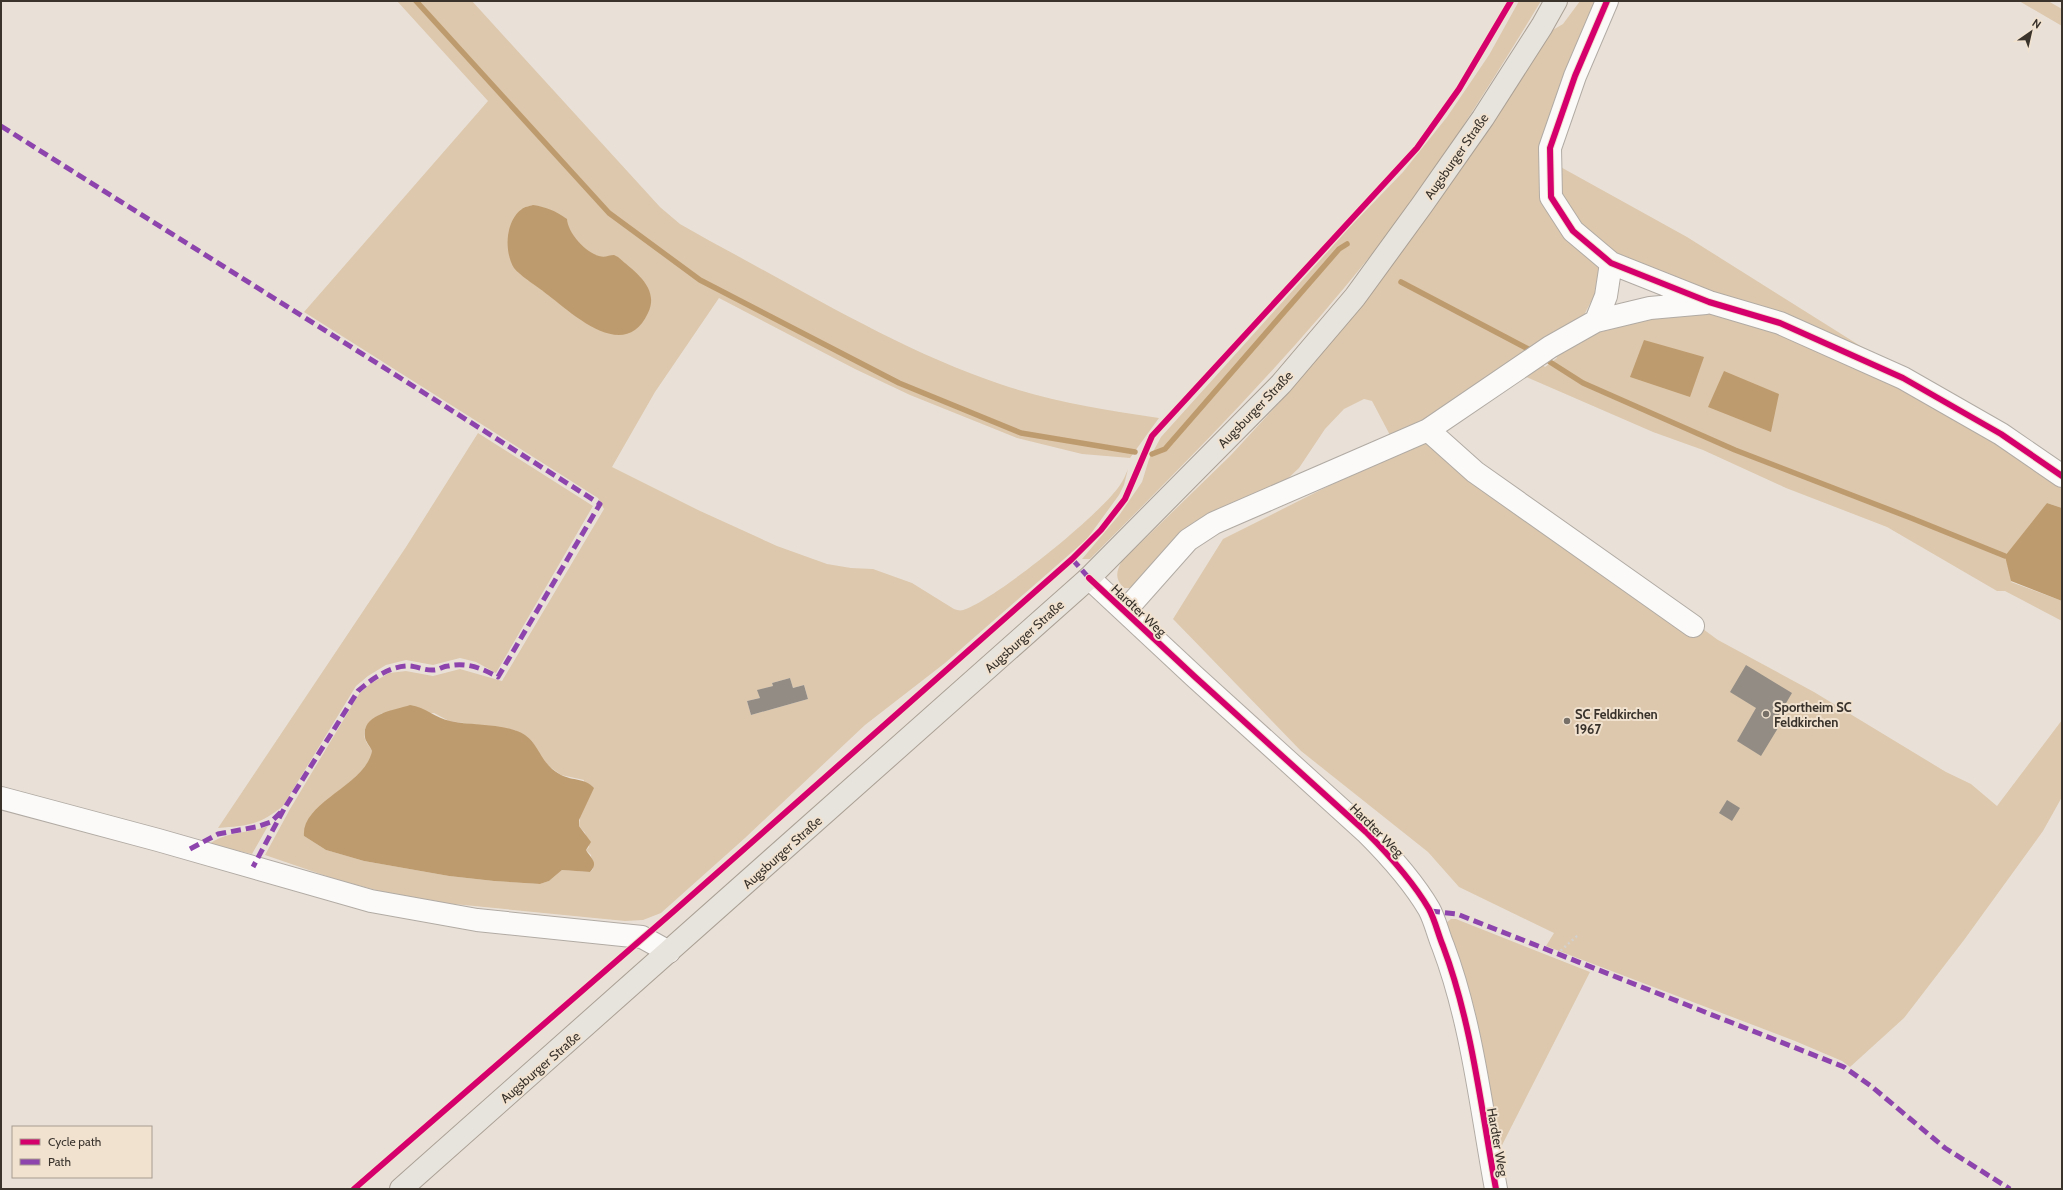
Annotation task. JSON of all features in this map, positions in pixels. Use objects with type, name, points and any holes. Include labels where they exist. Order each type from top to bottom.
[{"type":"main road","name":"Augsburger Straße","points":[[401,1189],[670,952],[1089,578],[1281,384],[1355,297],[1483,118],[1542,26],[1556,1]]},
{"type":"street","points":[[1607,1],[1575,76],[1550,148],[1549,164],[1551,197],[1573,232],[1611,263],[1709,302],[1780,323],[1903,378],[2001,434],[2062,476]]},
{"type":"street","points":[[1596,321],[1606,296],[1611,263]]},
{"type":"street","points":[[1125,612],[1188,540],[1214,523],[1428,430],[1550,347],[1596,321],[1650,308],[1709,302]]},
{"type":"street","points":[[1428,430],[1475,472],[1693,626]]},
{"type":"street","name":"Hardter Weg","points":[[1089,578],[1194,676],[1366,832],[1388,854],[1419,893],[1430,911],[1452,970],[1464,1013],[1496,1189]]},
{"type":"street","points":[[1,798],[158,840],[371,901],[477,920],[642,937],[670,952]]},
{"type":"path","points":[[1557,954],[1578,935]]},
{"type":"shaded area","points":[[397,1],[472,1],[660,207],[680,224],[710,241],[889,337],[962,370],[1000,384],[1059,401],[1159,418],[1130,458],[1082,454],[1017,438],[910,395],[855,369],[719,298],[655,392],[612,467],[698,510],[777,546],[827,564],[851,568],[873,569],[912,583],[954,609],[962,610],[978,603],[999,590],[1022,574],[1070,535],[1109,499],[1121,483],[1128,469],[1124,485],[1119,495],[1087,539],[945,663],[865,725],[745,838],[661,913],[643,920],[625,921],[413,900],[335,879],[265,855],[290,809],[359,694],[370,684],[389,673],[406,671],[433,676],[460,669],[502,681],[604,509],[598,498],[304,312],[488,101]],"holes":[[[790,678],[793,688],[804,685],[808,699],[751,715],[747,701],[760,698],[758,690],[773,686],[772,683]],[[382,713],[434,713],[449,721],[515,730],[532,741],[541,758],[550,767],[561,775],[584,780],[579,826],[585,833],[589,847],[586,850],[591,855],[593,869],[590,872],[562,870],[549,881],[540,884],[449,876],[364,861],[326,850],[304,836],[311,815],[360,773],[371,758],[372,751],[364,734],[369,723]]]},
{"type":"shaded area","points":[[1519,1],[1541,1],[1463,125],[1401,216],[1379,245],[1311,327],[1239,406],[1090,559],[1082,559],[1120,514],[1142,482],[1149,459],[1161,437],[1349,228],[1403,172],[1447,117],[1489,55]]},
{"type":"shaded area","points":[[1580,1],[1598,1],[1541,163],[1602,267],[1595,294],[1583,317],[1425,424],[1391,437],[1372,401],[1364,399],[1344,409],[1325,429],[1299,468],[1282,484],[1194,522],[1133,588],[1124,588],[1119,582],[1117,576],[1121,562],[1231,455],[1290,391],[1363,303],[1551,31],[1563,24]]},
{"type":"shaded area","points":[[2019,1],[2048,1],[2062,9],[2062,26]]},
{"type":"shaded area","points":[[1557,165],[1687,237],[1905,374],[1616,254],[1579,228],[1559,196]]},
{"type":"shaded area","points":[[533,205],[551,210],[563,216],[567,219],[570,230],[574,236],[583,246],[601,257],[614,255],[618,257],[644,281],[651,296],[651,304],[648,313],[638,327],[626,334],[613,335],[599,330],[585,323],[571,313],[514,268],[509,254],[509,229],[516,214],[523,208]]},
{"type":"shaded area","points":[[1713,313],[1774,331],[1901,385],[2062,485],[2062,508],[2047,503],[2011,582],[2062,601],[2062,621],[2005,591],[1997,591],[1887,527],[1786,488],[1703,450],[1653,432],[1524,376],[1539,362],[1545,367],[1557,358],[1555,351],[1600,332],[1650,319]]},
{"type":"shaded area","points":[[1644,340],[1704,357],[1690,397],[1630,377]]},
{"type":"shaded area","points":[[1724,371],[1779,394],[1771,432],[1708,407]]},
{"type":"shaded area","points":[[478,433],[593,506],[496,673],[476,662],[460,658],[433,665],[406,660],[386,665],[368,676],[356,686],[283,806],[260,821],[245,825],[218,828],[406,547]]},
{"type":"shaded area","name":"SC Feldkirchen 1967","points":[[1426,437],[1605,557],[1718,640],[1814,692],[1946,772],[1971,784],[1997,806],[2062,720],[2062,797],[2043,831],[1964,940],[1904,1018],[1850,1067],[1842,1061],[1795,1041],[1546,946],[1554,933],[1459,887],[1428,852],[1301,751],[1173,619],[1223,539]]},
{"type":"shaded area","points":[[2047,503],[2062,508],[2062,601],[2011,581],[2005,556]]},
{"type":"shaded area","points":[[410,705],[421,708],[445,720],[459,723],[509,728],[518,731],[530,739],[544,760],[554,771],[565,777],[583,781],[594,788],[579,820],[579,826],[591,842],[586,850],[594,863],[593,869],[590,872],[562,870],[549,881],[540,884],[449,876],[364,861],[326,850],[304,836],[306,824],[312,813],[358,774],[367,763],[372,751],[365,737],[365,729],[368,723],[380,714]]},
{"type":"shaded area","points":[[268,826],[252,854],[209,844],[223,837]]},
{"type":"shaded area","points":[[1451,919],[1456,919],[1590,972],[1497,1155],[1446,923]]},
{"type":"building","name":"Sportheim SC Feldkirchen","points":[[1746,665],[1792,693],[1776,720],[1781,723],[1761,756],[1737,741],[1756,708],[1730,692]]},
{"type":"building","points":[[790,678],[793,688],[804,685],[808,699],[751,715],[747,701],[760,698],[757,690],[773,686],[772,683]]},
{"type":"building","points":[[1727,800],[1740,808],[1732,821],[1719,813]]},
{"type":"waterway","points":[[416,1],[609,213],[700,280],[899,383],[1021,433],[1135,452]]},
{"type":"waterway","points":[[1152,454],[1165,449],[1339,249],[1347,244]]},
{"type":"waterway","points":[[1401,282],[1532,351]]},
{"type":"waterway","points":[[1550,362],[1583,383],[1735,450],[2005,556]]},
{"type":"marked path","points":[[1,126],[600,504],[498,677],[468,665],[446,666],[434,670],[407,666],[393,669],[381,674],[358,691],[284,809]]},
{"type":"marked path","points":[[1072,559],[1089,578]]},
{"type":"marked path","points":[[190,849],[218,834],[256,827],[271,822],[284,809],[253,867]]},
{"type":"marked path","points":[[1430,911],[1457,914],[1844,1067],[1871,1086],[1945,1148],[2010,1189]]},
{"type":"cycle path","points":[[354,1189],[674,911],[1072,559],[1101,530],[1125,499],[1152,436],[1417,148],[1459,89],[1511,1]]},
{"type":"cycle path","points":[[1607,1],[1575,76],[1550,148],[1551,197],[1573,231],[1611,263],[1709,302],[1780,323],[1903,378],[2001,434],[2062,476]]},
{"type":"cycle path","points":[[1089,578],[1194,676],[1366,832],[1400,868],[1422,898],[1435,922],[1453,975],[1469,1035],[1496,1189]]},
{"type":"place","name":"Sportheim SC Feldkirchen","points":[[1766,714]]},
{"type":"place","name":"SC Feldkirchen 1967","points":[[1567,721]]}]
